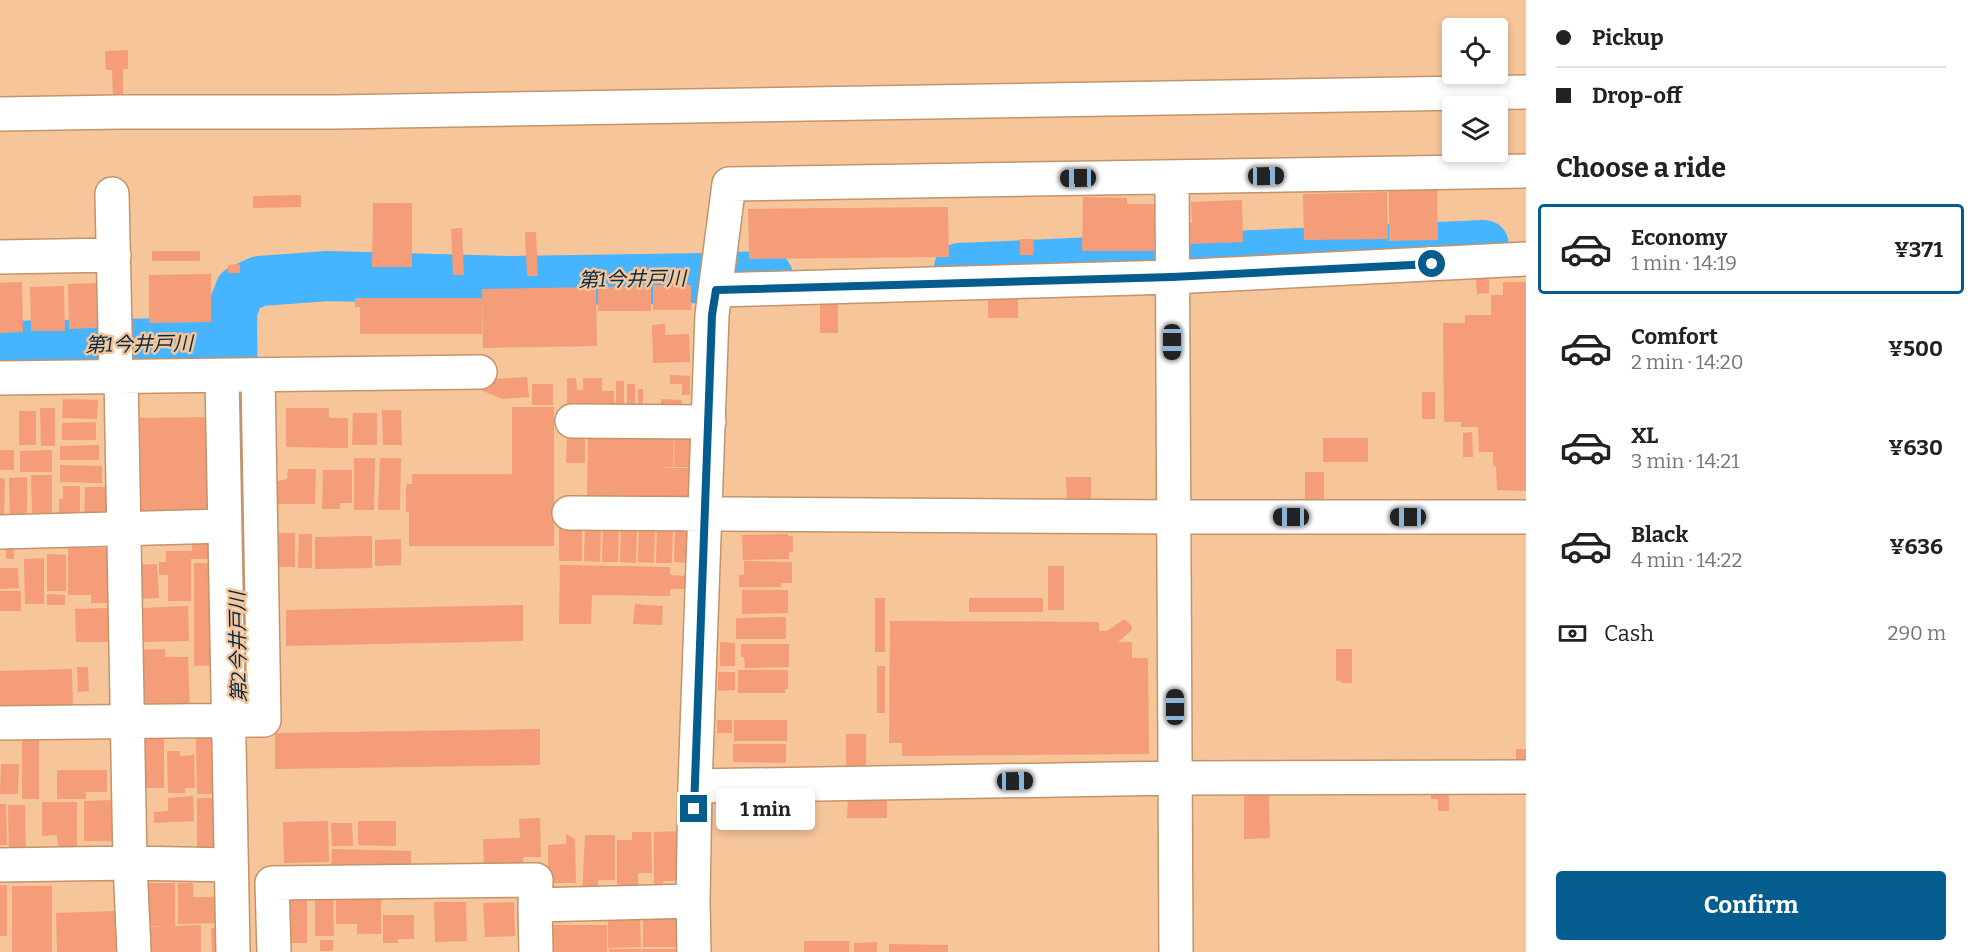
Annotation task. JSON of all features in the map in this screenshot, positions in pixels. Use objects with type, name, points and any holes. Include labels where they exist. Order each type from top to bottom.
[{"type":"street","points":[[0,114],[336,112],[1526,92]]},
{"type":"street","points":[[694,952],[695,786],[712,315],[729,184],[1526,171]]},
{"type":"street","points":[[1172,178],[1176,952]]},
{"type":"street","points":[[112,194],[124,529],[130,863],[134,952]]},
{"type":"street","points":[[0,257],[114,256]]},
{"type":"street","points":[[716,289],[1172,276],[1526,259]]},
{"type":"street","points":[[0,378],[480,372]]},
{"type":"street","points":[[233,952],[225,526],[240,376]]},
{"type":"street","points":[[0,723],[264,720],[240,376]]},
{"type":"street","points":[[572,421],[709,422]]},
{"type":"street","points":[[568,513],[705,516],[1526,517]]},
{"type":"street","points":[[0,532],[225,526]]},
{"type":"street","points":[[695,786],[1175,778],[1526,777]]},
{"type":"street","points":[[0,865],[231,864]]},
{"type":"street","points":[[274,952],[272,882],[536,880],[536,952]]},
{"type":"street","points":[[535,905],[693,902]]},
{"type":"building","points":[[128,50],[128,69],[123,69],[123,97],[113,97],[112,70],[106,70],[105,51]]},
{"type":"building","points":[[1437,186],[1438,240],[1389,241],[1389,187]]},
{"type":"building","points":[[1387,192],[1388,239],[1304,240],[1303,194]]},
{"type":"building","points":[[301,195],[301,207],[253,208],[253,196]]},
{"type":"building","points":[[1083,197],[1127,198],[1127,204],[1156,204],[1156,251],[1082,251]]},
{"type":"building","points":[[1242,200],[1243,242],[1188,244],[1187,223],[1192,223],[1191,202]]},
{"type":"building","points":[[373,203],[412,203],[412,267],[372,267]]},
{"type":"building","points":[[948,207],[949,257],[749,259],[748,209]]},
{"type":"building","points":[[462,228],[464,275],[453,275],[451,229]]},
{"type":"building","points":[[525,232],[536,232],[538,276],[527,276]]},
{"type":"building","points":[[1020,239],[1034,239],[1033,255],[1020,255]]},
{"type":"building","points":[[152,251],[200,251],[200,261],[152,261]]},
{"type":"building","points":[[240,264],[240,273],[228,273],[228,265]]},
{"type":"building","points":[[211,274],[211,322],[149,323],[149,275]]},
{"type":"building","points":[[1476,279],[1489,279],[1489,293],[1477,294]]},
{"type":"building","points":[[22,282],[23,332],[0,333],[0,283]]},
{"type":"building","points":[[1503,282],[1526,282],[1526,491],[1497,490],[1493,452],[1479,452],[1478,427],[1461,427],[1461,422],[1444,422],[1443,323],[1465,323],[1465,315],[1491,315],[1491,295],[1503,295]]},
{"type":"building","points":[[96,283],[97,328],[69,329],[68,284]]},
{"type":"building","points":[[653,285],[691,285],[691,310],[653,310]]},
{"type":"building","points":[[64,286],[65,331],[31,331],[30,287]]},
{"type":"building","points":[[651,286],[651,311],[598,311],[598,287]]},
{"type":"building","points":[[596,287],[597,346],[483,348],[482,289]]},
{"type":"building","points":[[355,298],[482,298],[482,334],[360,334],[360,307],[355,307]]},
{"type":"building","points":[[988,298],[1018,298],[1018,318],[988,318]]},
{"type":"building","points":[[820,300],[838,300],[838,333],[820,333]]},
{"type":"building","points":[[665,324],[665,335],[689,334],[690,362],[653,363],[652,325]]},
{"type":"building","points":[[670,375],[690,376],[690,395],[682,395],[682,384],[670,384]]},
{"type":"building","points":[[527,377],[529,397],[503,399],[478,389],[477,380]]},
{"type":"building","points":[[567,378],[576,378],[577,390],[583,390],[583,378],[602,378],[602,391],[614,391],[614,411],[567,415]]},
{"type":"building","points":[[616,381],[624,381],[624,407],[616,407]]},
{"type":"building","points":[[532,384],[553,384],[553,405],[532,405]]},
{"type":"building","points":[[627,384],[635,384],[635,407],[627,407]]},
{"type":"building","points":[[638,389],[643,389],[643,405],[638,405]]},
{"type":"building","points":[[1422,392],[1435,392],[1435,419],[1422,419]]},
{"type":"building","points":[[63,399],[98,400],[97,419],[62,418]]},
{"type":"building","points":[[661,399],[682,400],[682,410],[661,409]]},
{"type":"building","points":[[512,407],[554,407],[554,546],[409,546],[406,488],[407,484],[412,484],[412,474],[512,474]]},
{"type":"building","points":[[40,408],[55,408],[55,446],[41,446]]},
{"type":"building","points":[[286,408],[329,408],[329,418],[348,418],[348,448],[286,447]]},
{"type":"building","points":[[382,410],[401,410],[402,445],[383,445]]},
{"type":"building","points":[[19,411],[36,411],[36,445],[19,445]]},
{"type":"building","points":[[353,413],[377,413],[377,445],[352,445]]},
{"type":"building","points":[[216,417],[218,514],[141,516],[140,418]]},
{"type":"building","points":[[96,422],[96,440],[62,440],[62,423]]},
{"type":"building","points":[[588,431],[674,432],[673,467],[659,468],[694,468],[694,504],[587,503]]},
{"type":"building","points":[[675,432],[691,432],[691,467],[674,467]]},
{"type":"building","points":[[1472,432],[1473,457],[1463,457],[1463,433]]},
{"type":"building","points":[[567,433],[585,434],[585,463],[566,463]]},
{"type":"building","points":[[1323,438],[1368,438],[1368,462],[1323,462]]},
{"type":"building","points":[[99,445],[99,460],[60,460],[60,446]]},
{"type":"building","points":[[0,450],[14,450],[14,470],[0,470]]},
{"type":"building","points":[[52,450],[52,472],[20,472],[20,451]]},
{"type":"building","points":[[354,458],[375,458],[374,510],[354,510]]},
{"type":"building","points":[[380,458],[401,458],[400,510],[378,510]]},
{"type":"building","points":[[60,465],[102,466],[102,483],[60,482]]},
{"type":"building","points":[[288,469],[316,469],[315,504],[278,504],[278,481],[287,479]]},
{"type":"building","points":[[323,470],[352,470],[352,503],[340,503],[340,509],[322,509]]},
{"type":"building","points":[[1305,472],[1324,472],[1324,504],[1305,504]]},
{"type":"building","points":[[31,475],[52,475],[52,514],[32,514]]},
{"type":"building","points":[[27,477],[27,518],[10,518],[9,478]]},
{"type":"building","points":[[1066,477],[1091,477],[1091,505],[1067,505]]},
{"type":"building","points":[[0,478],[5,479],[4,517],[0,517]]},
{"type":"building","points":[[63,486],[80,486],[80,518],[59,517],[59,499],[63,499]]},
{"type":"building","points":[[85,487],[107,487],[107,523],[84,523]]},
{"type":"building","points":[[585,525],[601,525],[600,562],[584,561]]},
{"type":"building","points":[[603,525],[619,526],[618,562],[602,562]]},
{"type":"building","points":[[621,525],[637,526],[636,563],[620,562]]},
{"type":"building","points":[[639,525],[655,526],[654,563],[638,562]]},
{"type":"building","points":[[675,525],[691,526],[690,563],[674,562]]},
{"type":"building","points":[[559,526],[582,526],[582,561],[559,561]]},
{"type":"building","points":[[657,526],[673,526],[672,563],[656,563]]},
{"type":"building","points":[[278,533],[295,533],[295,567],[279,567]]},
{"type":"building","points":[[299,534],[312,534],[312,568],[298,568]]},
{"type":"building","points":[[788,534],[788,536],[793,536],[793,552],[789,552],[789,559],[743,560],[742,535]]},
{"type":"building","points":[[372,536],[372,568],[315,569],[315,537]]},
{"type":"building","points":[[192,538],[217,538],[217,559],[191,559],[191,601],[168,601],[168,575],[159,575],[159,562],[166,562],[166,551],[192,551]]},
{"type":"building","points":[[401,539],[401,565],[375,566],[375,540]]},
{"type":"building","points":[[6,542],[14,542],[14,559],[6,559]]},
{"type":"building","points":[[68,548],[109,548],[109,603],[91,603],[91,595],[68,595]]},
{"type":"building","points":[[47,554],[66,555],[66,591],[47,591]]},
{"type":"building","points":[[44,558],[44,604],[25,604],[24,559]]},
{"type":"building","points":[[744,561],[792,562],[792,583],[781,583],[781,587],[739,587],[739,575],[744,575]]},
{"type":"building","points":[[194,563],[223,563],[223,665],[194,666]]},
{"type":"building","points":[[157,564],[159,598],[137,599],[136,565]]},
{"type":"building","points":[[560,565],[670,567],[670,575],[687,576],[687,589],[670,589],[670,596],[592,595],[591,624],[559,624]]},
{"type":"building","points":[[1048,566],[1064,566],[1064,610],[1048,610]]},
{"type":"building","points":[[0,568],[18,568],[19,588],[0,589]]},
{"type":"building","points":[[742,590],[788,590],[788,613],[742,614]]},
{"type":"building","points":[[0,591],[21,591],[21,611],[0,611]]},
{"type":"building","points":[[47,594],[65,595],[65,605],[47,605]]},
{"type":"building","points":[[875,598],[885,598],[885,652],[875,652]]},
{"type":"building","points":[[969,598],[1043,598],[1043,612],[969,612]]},
{"type":"building","points":[[635,604],[663,606],[662,625],[633,624]]},
{"type":"building","points":[[523,605],[523,641],[286,646],[286,610]]},
{"type":"building","points":[[188,606],[189,641],[144,642],[143,608]]},
{"type":"building","points":[[109,608],[109,642],[76,642],[75,609]]},
{"type":"building","points":[[786,617],[786,639],[736,639],[736,618]]},
{"type":"building","points":[[1124,619],[1131,625],[1132,630],[1118,642],[1132,642],[1132,658],[1148,658],[1149,754],[902,756],[902,743],[889,743],[890,621],[1099,622],[1099,631],[1107,631]]},
{"type":"building","points":[[720,642],[735,643],[735,666],[720,666]]},
{"type":"building","points":[[741,644],[789,644],[789,667],[745,668],[744,657],[741,657]]},
{"type":"building","points":[[165,649],[165,657],[188,657],[190,711],[139,712],[137,650]]},
{"type":"building","points":[[1336,649],[1352,649],[1352,683],[1336,681]]},
{"type":"building","points":[[877,666],[885,666],[885,713],[877,713]]},
{"type":"building","points":[[77,667],[88,667],[89,691],[78,692]]},
{"type":"building","points":[[72,669],[73,709],[0,711],[0,671]]},
{"type":"building","points":[[738,670],[788,670],[788,689],[785,689],[785,693],[738,693]]},
{"type":"building","points":[[718,672],[735,672],[735,690],[718,691]]},
{"type":"building","points":[[717,720],[732,720],[732,733],[717,733]]},
{"type":"building","points":[[734,720],[787,720],[787,741],[734,741]]},
{"type":"building","points":[[540,729],[540,765],[275,769],[275,733]]},
{"type":"building","points":[[846,734],[866,734],[866,769],[846,769]]},
{"type":"building","points":[[147,737],[164,737],[164,788],[139,788],[139,749]]},
{"type":"building","points":[[22,738],[39,738],[39,799],[22,799]]},
{"type":"building","points":[[196,738],[224,738],[225,794],[197,794]]},
{"type":"building","points":[[733,744],[786,744],[786,763],[733,762]]},
{"type":"building","points":[[1516,749],[1526,749],[1526,766],[1516,766]]},
{"type":"building","points":[[167,751],[180,751],[180,756],[194,755],[195,788],[185,788],[185,793],[168,793]]},
{"type":"building","points":[[1,764],[19,764],[18,794],[0,794]]},
{"type":"building","points":[[57,770],[107,770],[107,792],[86,792],[86,799],[57,799]]},
{"type":"building","points":[[1449,791],[1449,811],[1438,811],[1438,799],[1431,799],[1431,792]]},
{"type":"building","points":[[1244,795],[1269,795],[1270,838],[1244,839]]},
{"type":"building","points":[[193,796],[194,821],[154,823],[154,812],[168,811],[168,798]]},
{"type":"building","points":[[848,796],[887,796],[887,818],[847,818]]},
{"type":"building","points":[[197,798],[227,798],[226,853],[197,853]]},
{"type":"building","points":[[115,800],[115,841],[84,841],[84,801]]},
{"type":"building","points":[[42,802],[77,802],[77,846],[58,846],[57,835],[42,836]]},
{"type":"building","points":[[0,804],[6,804],[7,845],[0,845]]},
{"type":"building","points":[[8,805],[25,805],[26,856],[9,856]]},
{"type":"building","points":[[540,818],[541,857],[523,857],[524,867],[484,868],[483,839],[520,838],[519,819]]},
{"type":"building","points":[[328,821],[329,862],[284,863],[283,822]]},
{"type":"building","points":[[358,821],[396,821],[396,846],[358,845]]},
{"type":"building","points":[[331,823],[352,823],[353,846],[332,846]]},
{"type":"building","points":[[680,831],[680,881],[663,881],[663,891],[654,891],[654,832]]},
{"type":"building","points":[[632,832],[651,832],[652,873],[638,873],[638,890],[617,890],[617,840],[632,840]]},
{"type":"building","points":[[566,834],[575,839],[576,883],[548,883],[548,845],[566,844]]},
{"type":"building","points":[[585,835],[615,835],[615,880],[598,880],[598,896],[582,896]]},
{"type":"building","points":[[332,849],[411,851],[411,874],[331,872]]},
{"type":"building","points":[[148,883],[175,883],[175,926],[201,925],[201,952],[146,952],[145,927],[166,927],[148,926]]},
{"type":"building","points":[[178,883],[193,883],[193,897],[216,897],[228,923],[178,924]]},
{"type":"building","points":[[0,885],[7,885],[7,936],[0,936]]},
{"type":"building","points":[[12,886],[52,886],[52,952],[12,952]]},
{"type":"building","points":[[333,896],[334,936],[315,936],[315,897]]},
{"type":"building","points":[[381,896],[381,934],[357,934],[357,924],[336,924],[336,897]]},
{"type":"building","points":[[286,899],[307,899],[307,943],[286,943]]},
{"type":"building","points":[[434,902],[466,902],[467,941],[435,942]]},
{"type":"building","points":[[514,902],[515,936],[485,937],[483,903]]},
{"type":"building","points":[[117,911],[118,952],[57,952],[56,913]]},
{"type":"building","points":[[383,915],[414,915],[414,939],[398,939],[398,943],[383,943]]},
{"type":"building","points":[[643,916],[678,916],[679,947],[643,947]]},
{"type":"building","points":[[608,917],[640,917],[641,947],[608,948]]},
{"type":"building","points":[[547,925],[607,925],[607,952],[547,952]]},
{"type":"building","points":[[230,927],[231,952],[212,952],[211,928]]},
{"type":"building","points":[[320,940],[333,940],[333,951],[320,951]]},
{"type":"building","points":[[804,941],[849,941],[849,952],[804,952]]},
{"type":"building","points":[[877,942],[877,952],[854,952],[854,943]]},
{"type":"building","points":[[889,944],[948,945],[948,952],[889,952]]},
{"type":"building","points":[[609,949],[641,949],[641,952],[609,952]]},
{"type":"building","points":[[642,949],[678,949],[678,952],[642,952]]},
{"type":"waterway","name":"第1今井戸川","points":[[959,268],[1484,245]]},
{"type":"waterway","name":"第1今井戸川","points":[[233,425],[232,311],[240,290],[259,281],[328,276],[509,281],[768,276]]},
{"type":"waterway","name":"第1今井戸川","points":[[0,346],[231,342]]},
{"type":"route","points":[[694,809],[712,315],[716,290],[1172,277],[1432,264]]},
{"type":"water label","name":"第2今井戸川","points":[[238,647]]}]
